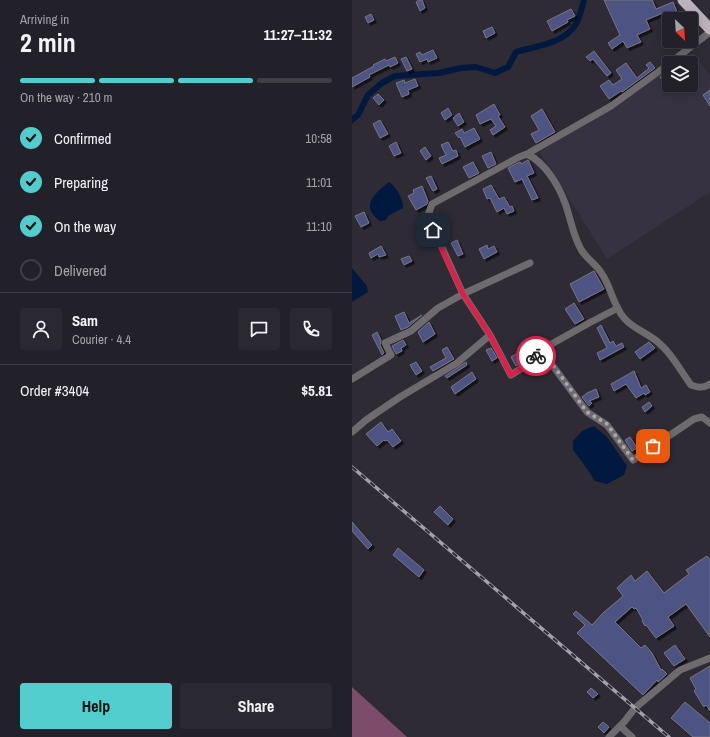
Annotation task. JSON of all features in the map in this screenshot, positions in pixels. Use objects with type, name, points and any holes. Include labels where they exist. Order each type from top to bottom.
[{"type":"highway","points":[[683,0],[710,29]]},
{"type":"street","points":[[679,56],[710,32]]},
{"type":"street","points":[[618,308],[542,350],[528,364],[511,375],[490,335],[463,294],[427,218],[432,204],[527,154],[611,106],[662,69]]},
{"type":"street","points":[[527,154],[534,157],[545,168],[553,180],[565,203],[568,216],[583,252],[598,267],[604,276],[623,316],[633,327],[654,338],[662,345],[691,385],[698,388],[705,387],[710,384]]},
{"type":"street","points":[[352,379],[391,355],[385,343],[412,331],[438,308],[463,294],[530,263]]},
{"type":"street","points":[[352,432],[366,420],[400,397],[457,363],[490,335]]},
{"type":"street","points":[[542,350],[587,412],[607,424],[633,460],[694,419],[702,417],[710,423]]},
{"type":"street","points":[[609,737],[635,708],[680,670],[710,658]]},
{"type":"street","points":[[620,726],[632,737]]},
{"type":"shaded area","points":[[693,53],[695,56],[688,56]]},
{"type":"shaded area","points":[[698,60],[710,76],[710,192],[607,259],[540,152],[662,73],[662,92],[698,92]]},
{"type":"shaded area","points":[[352,687],[407,737],[352,737]]},
{"type":"water","points":[[389,182],[399,194],[403,208],[388,216],[386,220],[380,221],[371,210],[371,200],[374,195]]},
{"type":"water","points":[[352,268],[367,286],[368,292],[352,302]]},
{"type":"water","points":[[594,426],[607,437],[627,466],[624,475],[607,484],[595,481],[573,450],[573,441],[582,431]]},
{"type":"building","points":[[422,0],[425,8],[420,11],[416,2]]},
{"type":"building","points":[[604,0],[652,0],[656,9],[673,2],[677,12],[662,12],[662,13],[646,20],[650,29],[637,35],[641,42],[627,48],[623,41],[612,49],[608,43],[620,35]]},
{"type":"building","points":[[571,9],[575,16],[567,20],[568,22],[552,31],[547,21]]},
{"type":"building","points":[[371,14],[374,20],[368,23],[365,17]]},
{"type":"building","points":[[492,27],[495,33],[486,38],[483,31]]},
{"type":"building","points":[[433,50],[437,58],[428,62],[427,59],[420,62],[416,54],[420,52],[422,55]]},
{"type":"building","points":[[594,51],[611,73],[607,76],[593,59],[590,61],[586,57]]},
{"type":"building","points":[[395,57],[398,63],[390,67],[389,65],[369,75],[370,77],[352,87],[352,78],[385,59],[386,61]]},
{"type":"building","points":[[406,57],[412,69],[407,71],[401,59]]},
{"type":"building","points":[[650,62],[655,68],[622,92],[621,91],[609,99],[600,86],[609,80],[613,85],[622,79],[616,70],[626,63],[637,78],[649,68],[646,65]]},
{"type":"building","points":[[415,79],[418,86],[408,90],[409,94],[402,97],[396,83],[404,80],[405,83]]},
{"type":"building","points":[[710,90],[710,106],[703,95]]},
{"type":"building","points":[[378,94],[384,100],[379,105],[373,98]]},
{"type":"building","points":[[494,104],[500,115],[498,116],[505,127],[493,135],[490,130],[496,126],[491,119],[480,124],[476,115]]},
{"type":"building","points":[[448,108],[452,115],[445,120],[441,113]]},
{"type":"building","points":[[542,109],[555,132],[536,143],[531,134],[539,130],[531,116]]},
{"type":"building","points":[[459,113],[464,122],[458,126],[453,118]]},
{"type":"building","points":[[380,120],[388,134],[380,138],[373,124]]},
{"type":"building","points":[[474,128],[480,139],[465,147],[460,137],[459,138],[455,133],[462,129],[464,133]]},
{"type":"building","points":[[396,142],[401,153],[394,156],[389,146]]},
{"type":"building","points":[[448,142],[453,151],[456,150],[458,156],[442,164],[439,158],[446,155],[441,145]]},
{"type":"building","points":[[425,147],[431,156],[426,160],[420,151]]},
{"type":"building","points":[[491,152],[496,164],[488,168],[482,156]]},
{"type":"building","points":[[528,160],[534,173],[527,176],[538,198],[532,200],[522,179],[515,182],[508,168]]},
{"type":"building","points":[[473,162],[479,173],[469,178],[463,167]]},
{"type":"building","points":[[431,176],[437,189],[433,191],[426,178]]},
{"type":"building","points":[[491,185],[499,199],[504,197],[510,207],[512,206],[514,211],[507,214],[504,208],[497,212],[490,198],[487,199],[483,189]]},
{"type":"building","points":[[422,186],[428,201],[427,204],[416,210],[408,196],[414,193],[413,190]]},
{"type":"building","points":[[364,212],[369,223],[361,227],[355,216]]},
{"type":"building","points":[[457,240],[463,254],[458,256],[451,243]]},
{"type":"building","points":[[487,245],[488,249],[494,246],[497,252],[484,259],[479,249]]},
{"type":"building","points":[[381,246],[386,255],[379,257],[378,254],[371,258],[369,253]]},
{"type":"building","points":[[409,256],[412,261],[404,265],[401,259]]},
{"type":"building","points":[[594,271],[604,289],[579,302],[570,284]]},
{"type":"building","points":[[574,303],[584,319],[575,324],[565,309]]},
{"type":"building","points":[[404,312],[409,323],[422,315],[408,327],[401,330],[395,316]]},
{"type":"building","points":[[429,322],[435,334],[423,342],[418,332]]},
{"type":"building","points":[[601,325],[610,343],[613,341],[616,346],[622,343],[624,347],[600,360],[597,353],[607,348],[597,328]]},
{"type":"building","points":[[377,332],[381,340],[380,345],[384,353],[382,355],[372,335]]},
{"type":"building","points":[[403,340],[406,345],[401,348],[402,351],[396,354],[392,346]]},
{"type":"building","points":[[649,342],[655,348],[640,359],[635,352]]},
{"type":"building","points":[[447,347],[454,359],[433,371],[430,367],[446,358],[442,350]]},
{"type":"building","points":[[491,348],[497,358],[492,361],[486,350]]},
{"type":"building","points":[[531,349],[532,352],[525,360],[516,366],[511,357],[516,354],[518,357]]},
{"type":"building","points":[[416,362],[422,371],[416,375],[410,365]]},
{"type":"building","points":[[466,362],[467,365],[447,378],[445,376]]},
{"type":"building","points":[[634,371],[641,388],[646,385],[650,392],[645,395],[644,393],[636,398],[626,384],[614,391],[611,384]]},
{"type":"building","points":[[472,372],[476,379],[455,394],[451,387]]},
{"type":"building","points":[[596,389],[599,397],[589,401],[592,403],[589,406],[582,397]]},
{"type":"building","points":[[649,402],[652,406],[645,412],[642,407]]},
{"type":"building","points":[[381,422],[388,432],[392,429],[401,441],[393,447],[387,440],[384,440],[377,446],[366,434]]},
{"type":"building","points":[[630,437],[637,448],[632,451],[625,440]]},
{"type":"building","points":[[440,506],[453,519],[448,525],[434,512]]},
{"type":"building","points":[[352,522],[372,545],[368,549],[352,531]]},
{"type":"building","points":[[398,548],[424,570],[419,577],[393,555]]},
{"type":"building","points":[[707,556],[710,560],[710,637],[686,604],[668,617],[674,626],[656,638],[646,625],[645,626],[636,608],[634,609],[632,607],[615,622],[641,648],[645,645],[652,653],[661,670],[662,669],[667,674],[658,682],[657,680],[643,695],[577,633],[585,625],[573,614],[576,611],[592,625],[603,613],[623,596],[617,588],[631,575],[635,581],[647,571],[664,593],[689,574],[686,570]]},
{"type":"building","points":[[675,645],[685,659],[674,666],[664,653]]},
{"type":"building","points":[[710,666],[710,711],[706,705],[704,707],[694,691],[696,689],[690,678]]},
{"type":"building","points":[[591,688],[598,694],[593,698],[587,692]]},
{"type":"building","points":[[685,702],[710,723],[710,737],[693,737],[671,718]]},
{"type":"building","points":[[603,722],[609,727],[604,733],[598,727]]},
{"type":"waterway","points":[[352,120],[358,115],[368,95],[382,83],[395,76],[439,73],[461,68],[476,67],[495,73],[508,67],[516,52],[557,40],[571,31],[576,24],[584,0]]},
{"type":"railway","points":[[352,467],[669,737]]},
{"type":"way so far","points":[[536,356],[542,350],[587,412],[607,424],[633,460],[653,446]]},
{"type":"route","points":[[433,230],[463,294],[490,335],[511,375],[528,364],[536,356]]}]
